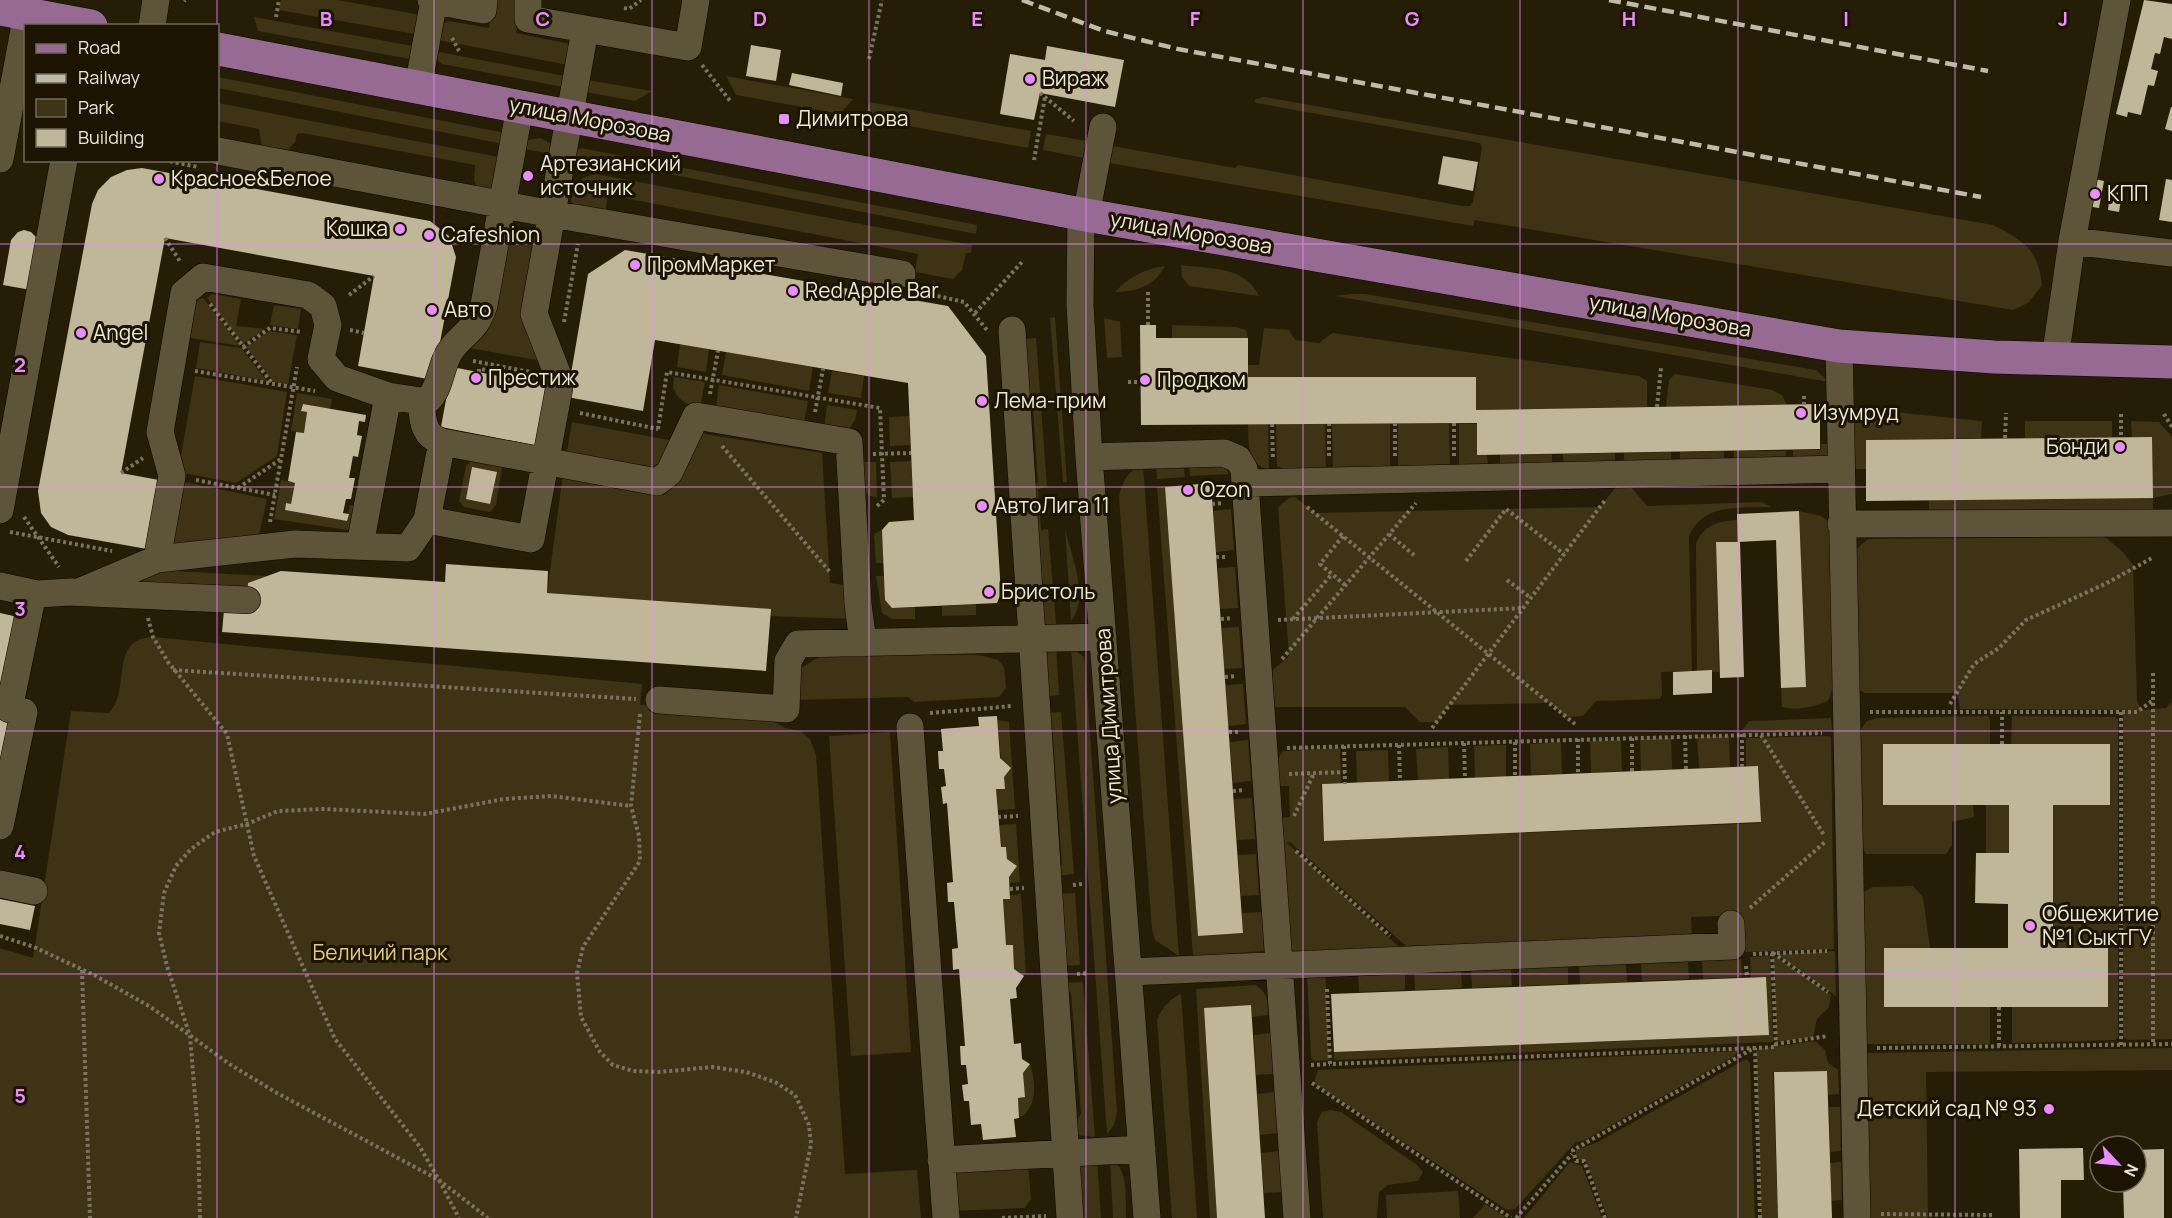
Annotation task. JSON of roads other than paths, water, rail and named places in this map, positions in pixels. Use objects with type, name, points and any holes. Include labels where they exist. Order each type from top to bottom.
[{"type":"main road","points":[[14,11],[81,24]]},
{"type":"main road","name":"улица Морозова","points":[[219,49],[1083,214],[1839,346],[2055,359],[2172,362]]},
{"type":"street","points":[[152,24],[156,0]]},
{"type":"street","points":[[418,87],[432,0],[483,10],[484,0]]},
{"type":"street","points":[[528,0],[528,19],[688,47],[696,0]]},
{"type":"street","points":[[2055,359],[2072,241],[2117,0]]},
{"type":"street","points":[[0,159],[17,113],[14,11]]},
{"type":"street","points":[[427,520],[513,540],[531,539],[556,409],[559,378],[534,314],[585,30]]},
{"type":"street","points":[[157,559],[172,476],[160,432],[187,274],[308,295],[323,306],[328,325],[321,359],[337,378],[388,396],[421,401],[429,399],[434,394],[452,347],[478,323],[484,305],[520,107]]},
{"type":"street","name":"улица Димитрова","points":[[1103,127],[1083,214],[1080,305],[1089,457],[1147,1218]]},
{"type":"street","points":[[219,151],[910,283]]},
{"type":"street","points":[[0,510],[64,162]]},
{"type":"street","points":[[2072,241],[2172,253]]},
{"type":"street","points":[[1003,335],[1032,639],[1070,1216]]},
{"type":"street","points":[[1839,346],[1856,1216]]},
{"type":"street","points":[[360,545],[388,396]]},
{"type":"street","points":[[421,401],[425,429],[430,438],[657,482],[669,473],[696,422],[849,442],[858,604],[863,643]]},
{"type":"street","points":[[75,592],[157,559],[295,544],[408,548],[427,520],[442,442]]},
{"type":"street","points":[[1089,457],[1224,453],[1238,459],[1244,469],[1247,483],[1266,762],[1277,834],[1279,966],[1296,1218]]},
{"type":"street","points":[[1247,483],[1841,469]]},
{"type":"street","points":[[1841,524],[2172,523]]},
{"type":"street","points":[[0,586],[33,593],[75,592],[246,600]]},
{"type":"street","points":[[0,826],[24,712],[9,709],[33,593]]},
{"type":"street","points":[[647,704],[786,709],[788,661],[798,644],[1103,637]]},
{"type":"street","points":[[914,720],[946,1218]]},
{"type":"street","points":[[0,884],[34,891]]},
{"type":"street","points":[[1128,972],[1732,946],[1731,924]]},
{"type":"street","points":[[941,1160],[1142,1149]]},
{"type":"railway","points":[[1022,0],[1104,31],[1178,49],[1981,197]]},
{"type":"railway","points":[[1609,0],[1988,71]]},
{"type":"place","name":"Вираж","points":[[1030,79]]},
{"type":"place","name":"Димитрова","points":[[784,119]]},
{"type":"place","name":"Артезианский источник","points":[[528,176]]},
{"type":"place","name":"Красное&Белое","points":[[159,179]]},
{"type":"place","name":"КПП","points":[[2095,194]]},
{"type":"place","name":"Кошка","points":[[400,229]]},
{"type":"place","name":"Cafeshion","points":[[429,235]]},
{"type":"place","name":"ПромМаркет","points":[[635,265]]},
{"type":"place","name":"Red Apple Bar","points":[[793,291]]},
{"type":"place","name":"Авто","points":[[432,310]]},
{"type":"place","name":"Angel","points":[[81,333]]},
{"type":"place","name":"Престиж","points":[[476,378]]},
{"type":"place","name":"Продком","points":[[1145,380]]},
{"type":"place","name":"Лема-прим","points":[[982,401]]},
{"type":"place","name":"Изумруд","points":[[1801,413]]},
{"type":"place","name":"Бонди","points":[[2120,447]]},
{"type":"place","name":"Ozon","points":[[1188,490]]},
{"type":"place","name":"АвтоЛига 11","points":[[982,506]]},
{"type":"place","name":"Бристоль","points":[[989,592]]},
{"type":"place","name":"Общежитие №1 СыктГУ","points":[[2030,926]]},
{"type":"place","name":"Детский сад № 93","points":[[2049,1109]]},
{"type":"park label","name":"Беличий парк","points":[[380,953]]}]
